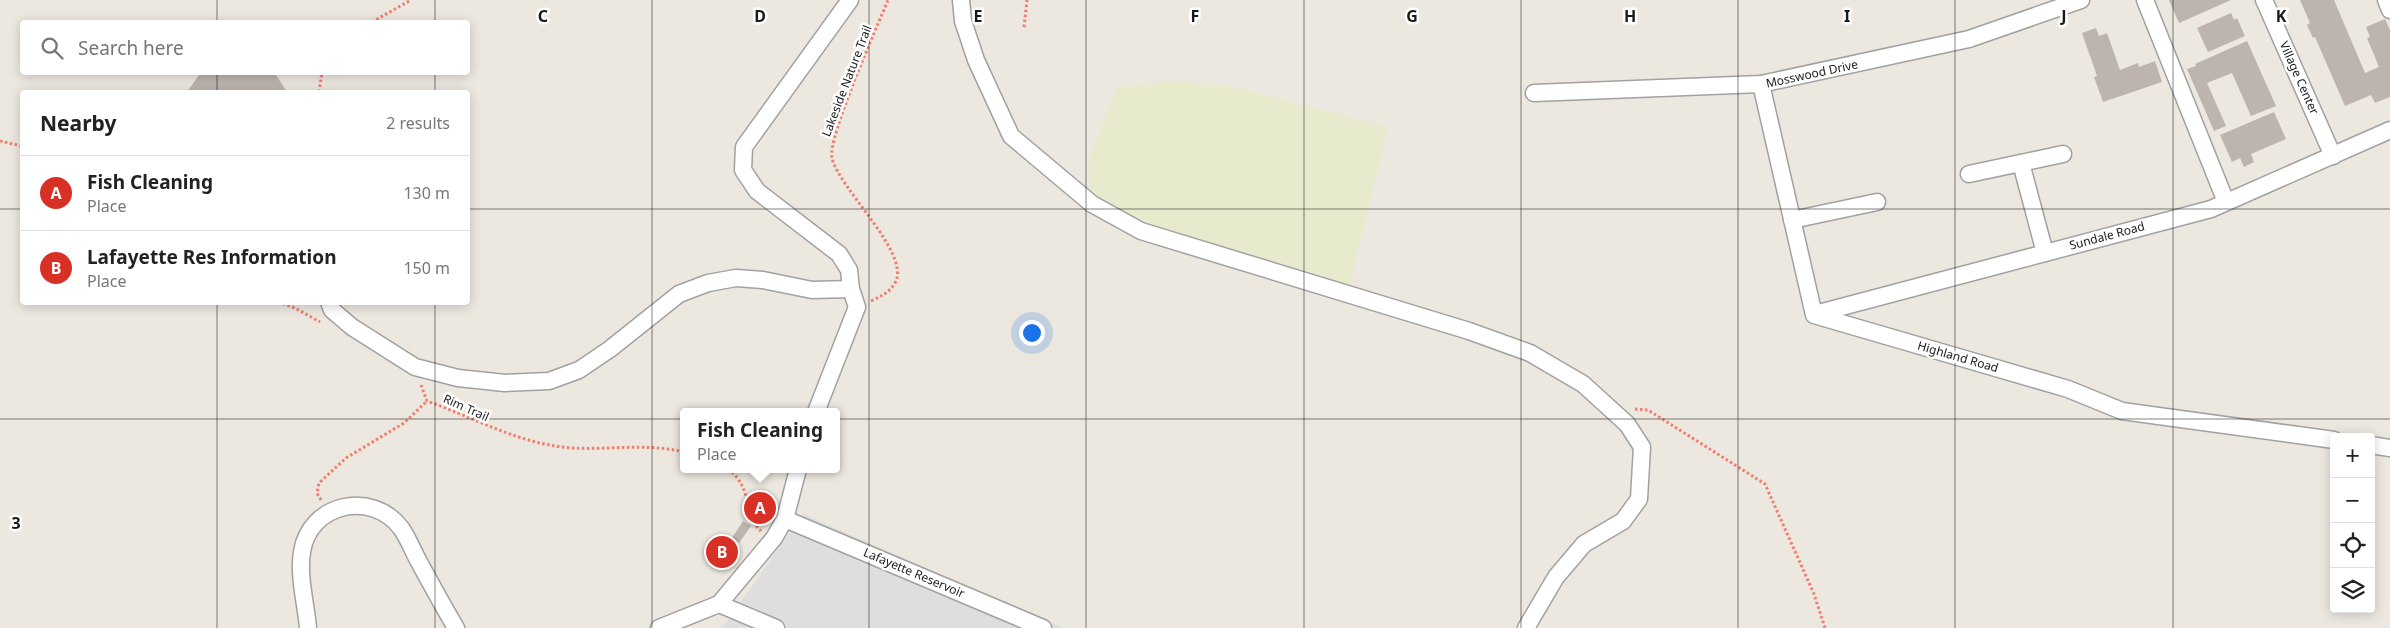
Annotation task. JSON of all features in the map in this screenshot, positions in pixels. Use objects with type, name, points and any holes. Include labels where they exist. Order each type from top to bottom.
[{"type":"street","points":[[818,408],[857,307],[851,289],[849,270],[839,254],[757,190],[743,170],[744,147],[850,0]]},
{"type":"street","points":[[962,0],[963,21],[976,60],[1012,136],[1092,204],[1142,231],[1469,331],[1530,353],[1583,384],[1627,424],[1642,447],[1638,499],[1624,521],[1584,544],[1556,577],[1526,628]]},
{"type":"street","name":"Mosswood Drive","points":[[1534,93],[1761,84],[1969,38],[2081,0]]},
{"type":"street","points":[[2145,0],[2226,202]]},
{"type":"street","name":"Village Center","points":[[2264,0],[2333,156]]},
{"type":"street","points":[[2386,0],[2390,10]]},
{"type":"street","points":[[1761,84],[1814,315]]},
{"type":"street","name":"Sundale Road","points":[[1814,315],[2211,209],[2390,130]]},
{"type":"street","points":[[1969,174],[2063,154]]},
{"type":"street","points":[[2020,163],[2045,253]]},
{"type":"street","points":[[1792,220],[1877,202]]},
{"type":"street","points":[[330,305],[332,310],[352,327],[414,367],[458,378],[505,383],[548,381],[579,370],[610,349],[679,294],[708,283],[736,278],[763,280],[812,290],[851,289]]},
{"type":"street","name":"Highland Road","points":[[1814,315],[2078,392],[2122,411],[2330,439]]},
{"type":"street","points":[[2375,446],[2390,448]]},
{"type":"street","points":[[659,628],[719,604],[774,538],[784,518],[797,473]]},
{"type":"street","points":[[308,628],[300,565],[302,550],[307,538],[323,517],[335,509],[359,504],[381,511],[401,528],[456,628]]},
{"type":"street","name":"Lafayette Reservoir","points":[[784,518],[1042,628]]},
{"type":"street","points":[[719,604],[776,628]]},
{"type":"path","points":[[376,20],[411,0]]},
{"type":"path","name":"Lakeside Nature Trail","points":[[857,307],[886,294],[896,282],[898,268],[886,242],[839,176],[831,155],[838,125],[888,0]]},
{"type":"path","points":[[1024,27],[1027,0]]},
{"type":"path","points":[[319,90],[322,75]]},
{"type":"path","points":[[0,141],[20,146]]},
{"type":"path","points":[[287,305],[296,308],[321,323]]},
{"type":"path","name":"Rim Trail","points":[[414,367],[427,401],[492,429],[543,444],[573,448],[633,446],[680,452]]},
{"type":"path","points":[[323,517],[324,505],[317,492],[319,483],[346,458],[404,423],[427,401]]},
{"type":"path","points":[[1610,408],[1648,410],[1765,484],[1814,594],[1825,628]]},
{"type":"path","points":[[733,473],[745,487],[750,510],[758,529],[774,538]]},
{"type":"path","points":[[753,536],[763,522]]},
{"type":"green space","points":[[1173,81],[1231,86],[1388,127],[1348,293],[1141,231],[1092,204],[1088,164],[1116,87]]},
{"type":"shaded area","points":[[803,514],[1064,628],[722,628]]},
{"type":"building","points":[[2169,0],[2231,0],[2179,23]]},
{"type":"building","points":[[2300,0],[2334,0],[2365,73],[2379,67],[2367,38],[2370,37],[2366,27],[2385,19],[2390,30],[2390,97],[2375,103],[2371,95],[2345,106],[2315,37],[2313,38],[2307,25],[2310,23]]},
{"type":"building","points":[[2231,13],[2234,20],[2237,18],[2245,36],[2208,52],[2197,28]]},
{"type":"building","points":[[2096,28],[2099,36],[2107,33],[2120,70],[2138,63],[2139,67],[2155,61],[2162,82],[2103,102],[2094,77],[2097,76],[2082,33]]},
{"type":"building","points":[[2247,41],[2276,106],[2251,116],[2232,73],[2207,83],[2226,126],[2214,131],[2187,69]]},
{"type":"building","points":[[199,75],[276,75],[286,90],[188,90]]},
{"type":"building","points":[[2274,112],[2286,139],[2251,154],[2254,162],[2244,167],[2240,158],[2232,162],[2220,135]]},
{"type":"building","points":[[755,504],[765,505],[764,513],[754,512]]},
{"type":"building","points":[[743,521],[751,526],[739,543],[732,538]]},
{"type":"building","points":[[723,546],[728,550],[722,559],[716,554]]},
{"type":"place","name":"Fish Cleaning","points":[[760,508]]},
{"type":"place","name":"Lafayette Res Information","points":[[722,552]]}]
